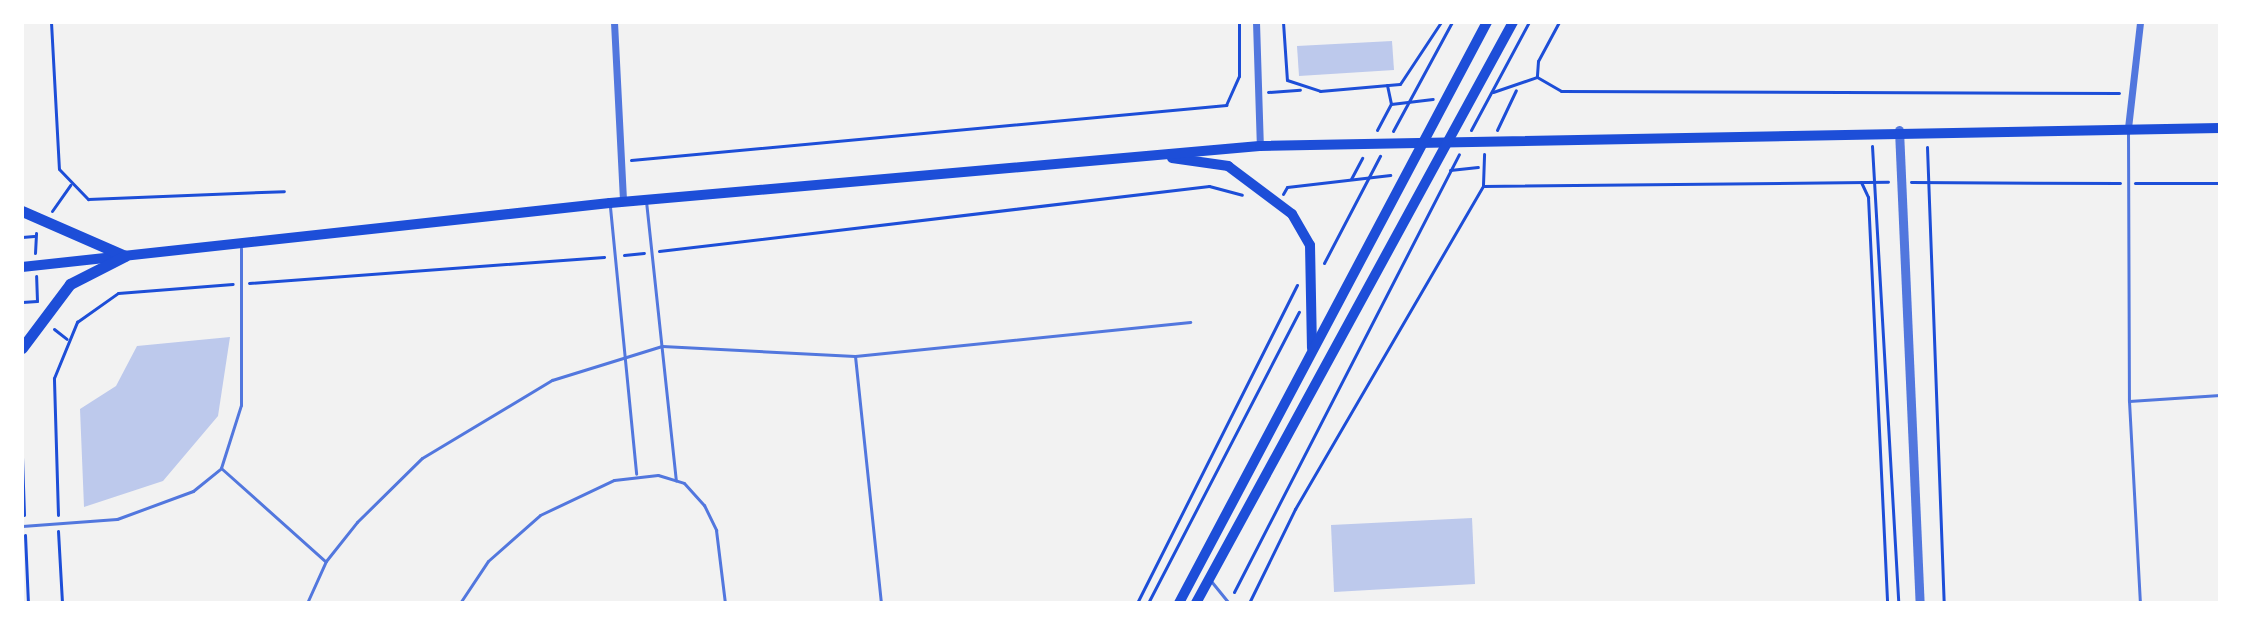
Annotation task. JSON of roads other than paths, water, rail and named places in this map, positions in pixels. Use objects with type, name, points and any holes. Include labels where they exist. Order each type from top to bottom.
[{"type":"main road","points":[[1179,603],[1487,22]]},
{"type":"main road","points":[[1196,603],[1513,22]]},
{"type":"main road","points":[[22,267],[610,203],[1260,146],[1426,138],[2220,128]]},
{"type":"main road","points":[[1154,156],[1228,166],[1278,201],[1310,245],[1312,351]]},
{"type":"main road","points":[[22,211],[125,256]]},
{"type":"main road","points":[[22,348],[70,284],[125,256]]},
{"type":"street","points":[[614,22],[623,202]]},
{"type":"street","points":[[1256,22],[1260,146]]},
{"type":"street","points":[[2128,128],[2135,93],[2140,22]]},
{"type":"street","points":[[1899,130],[1920,603]]},
{"type":"lane","points":[[2128,128],[2129,401],[2140,603]]},
{"type":"lane","points":[[646,200],[676,480]]},
{"type":"lane","points":[[610,203],[636,475]]},
{"type":"lane","points":[[22,526],[58,524],[157,507],[210,481],[221,468],[241,405],[241,244]]},
{"type":"lane","points":[[307,603],[326,561],[422,458],[488,412],[624,352],[662,346],[855,356],[1190,322]]},
{"type":"lane","points":[[855,356],[881,603]]},
{"type":"lane","points":[[2129,401],[2220,395]]},
{"type":"lane","points":[[221,468],[326,561]]},
{"type":"lane","points":[[460,603],[488,561],[540,515],[636,475],[676,480],[704,505],[716,530],[725,603]]},
{"type":"lane","points":[[1199,566],[1229,602]]}]
